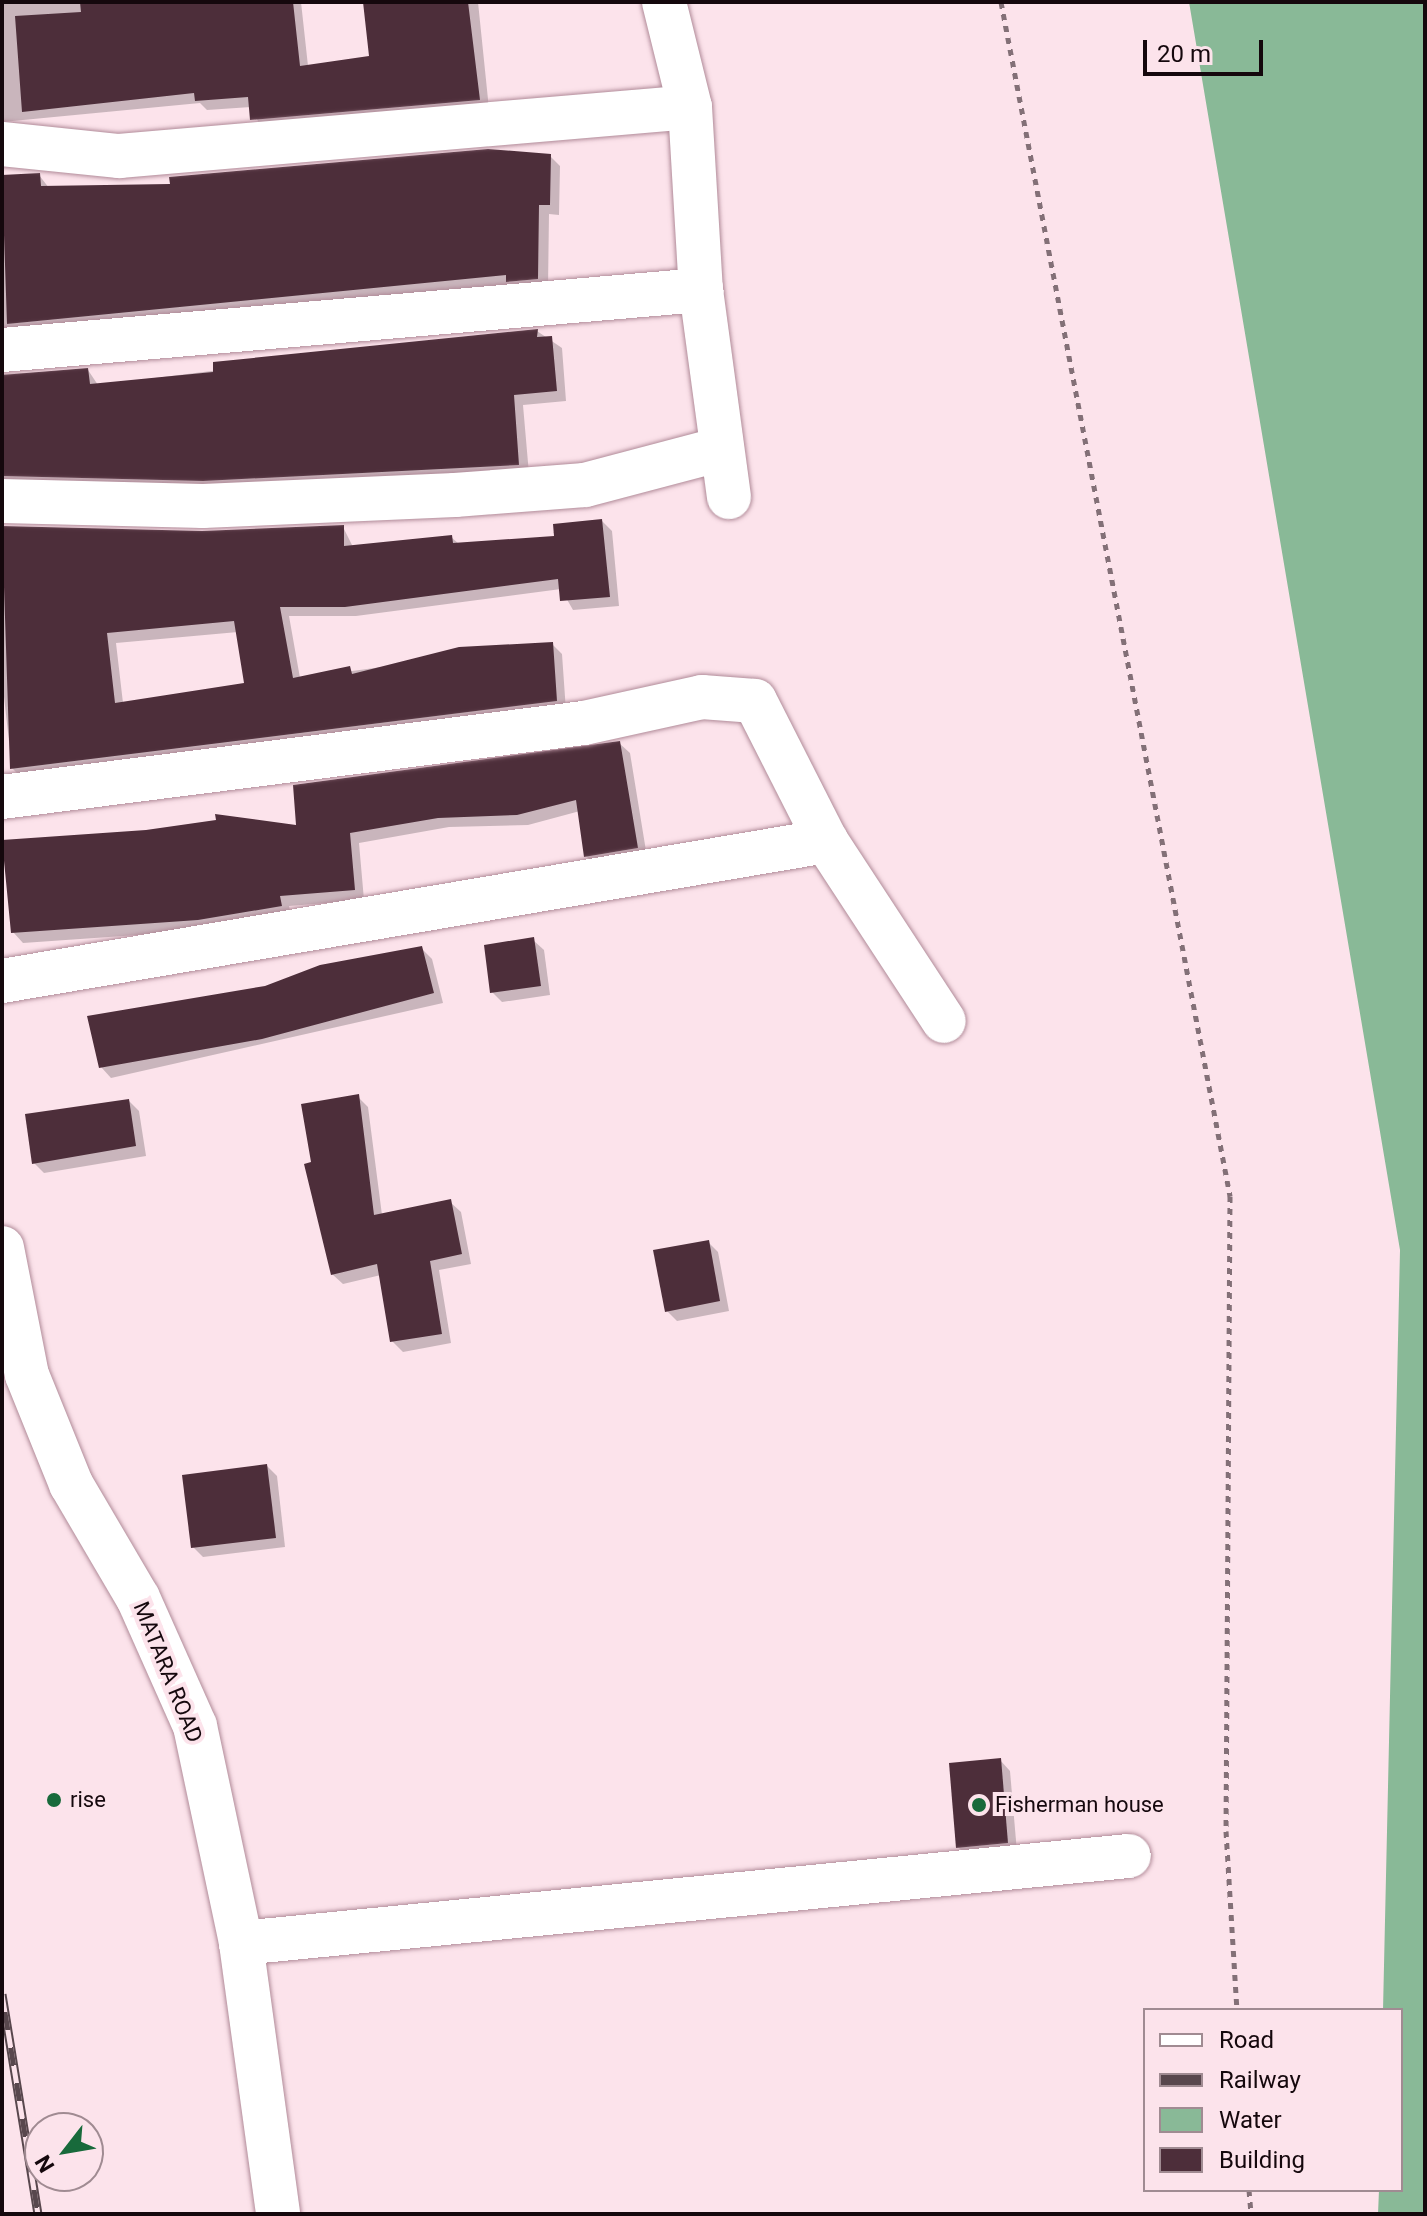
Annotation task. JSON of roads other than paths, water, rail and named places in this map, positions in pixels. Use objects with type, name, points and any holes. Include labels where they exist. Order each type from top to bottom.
[{"type":"main road","points":[[664,2],[690,107],[701,290],[729,497]]},
{"type":"main road","points":[[2,144],[119,156],[690,107]]},
{"type":"main road","points":[[2,350],[701,290]]},
{"type":"main road","points":[[2,501],[203,506],[426,497],[585,485],[721,449]]},
{"type":"main road","points":[[2,797],[584,723],[702,697],[755,701],[826,841],[944,1021]]},
{"type":"main road","points":[[2,981],[826,841]]},
{"type":"main road","name":"MATARA ROAD","points":[[2,1248],[27,1375],[71,1484],[138,1598],[195,1726],[241,1943],[278,2214]]},
{"type":"main road","points":[[241,1943],[1129,1856]]},
{"type":"water","points":[[1189,2],[1425,2],[1425,2214],[1378,2214],[1379,2192],[1403,2192],[1403,2008],[1383,2008],[1400,1250]]},
{"type":"railway","points":[[2,1994],[38,2214]]},
{"type":"place","name":"rise","points":[[54,1800]]},
{"type":"place","name":"Fisherman house","points":[[979,1805]]}]
